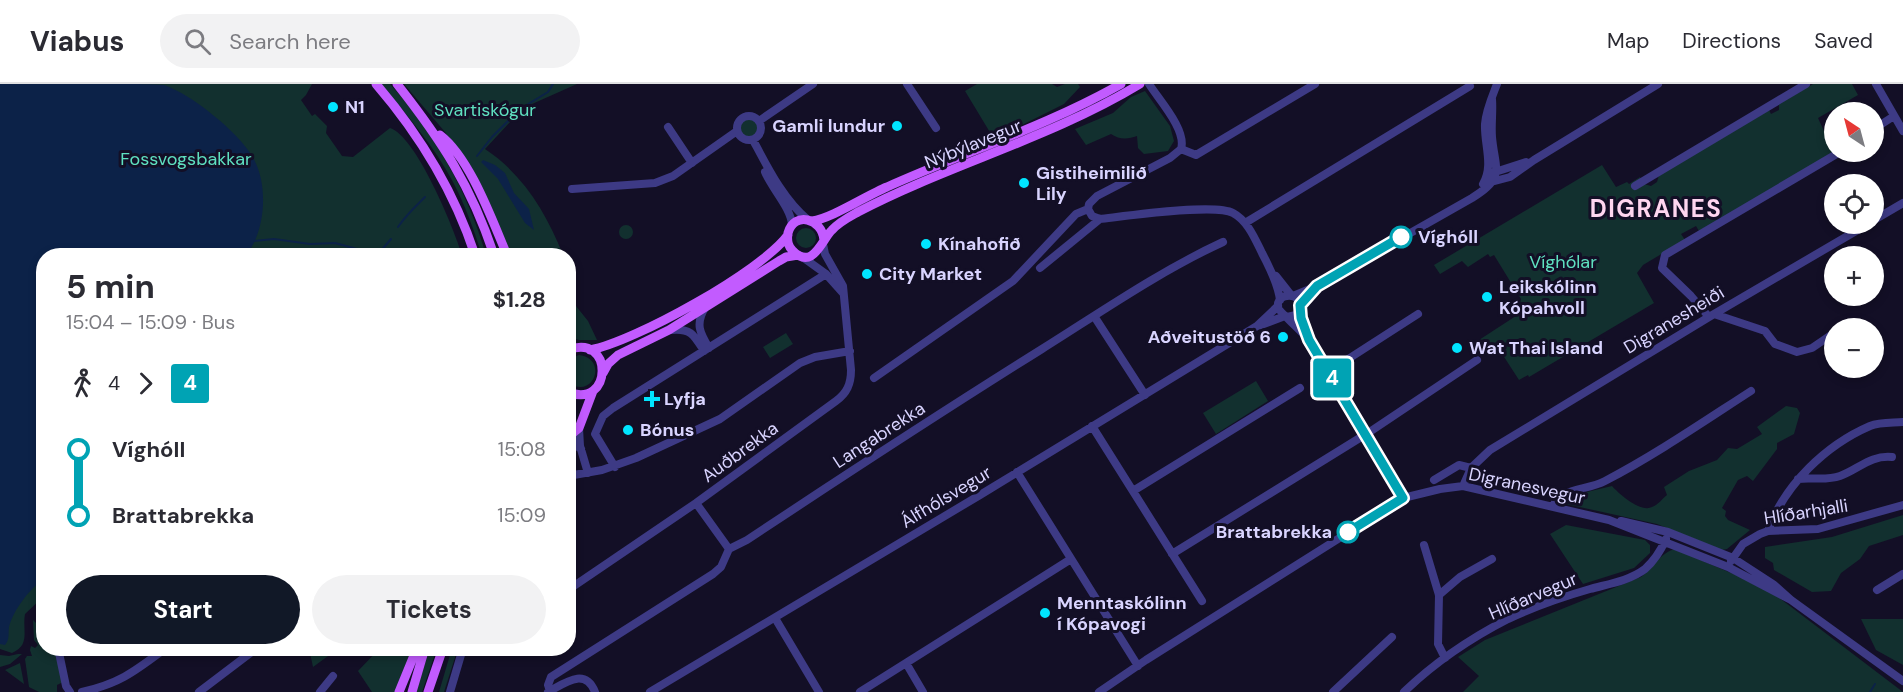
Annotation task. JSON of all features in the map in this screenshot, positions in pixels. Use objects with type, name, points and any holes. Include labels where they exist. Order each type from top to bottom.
[{"type":"main road","points":[[376,84],[409,125],[442,177],[460,213],[472,248]]},
{"type":"main road","points":[[397,84],[431,128],[468,188],[491,248]]},
{"type":"main road","name":"Nýbýlavegur","points":[[823,242],[830,231],[866,207],[1052,130],[1140,84]]},
{"type":"main road","name":"Nýbýlavegur","points":[[810,220],[828,217],[885,188],[1057,116],[1119,85]]},
{"type":"main road","points":[[431,128],[445,139],[466,169],[484,201],[504,248]]},
{"type":"main road","points":[[576,349],[590,350],[615,344],[684,309],[765,258],[802,220],[810,220],[821,228],[823,242],[816,253],[786,257],[669,330],[618,355],[608,364],[600,383],[593,391],[576,430]]},
{"type":"main road","points":[[790,230],[789,247],[800,255]]},
{"type":"main road","points":[[590,350],[599,358],[603,373]]},
{"type":"main road","points":[[576,396],[593,391]]},
{"type":"main road","points":[[399,692],[414,656]]},
{"type":"main road","points":[[412,692],[422,656]]},
{"type":"main road","points":[[428,692],[440,656]]},
{"type":"street","points":[[759,121],[813,84]]},
{"type":"street","points":[[908,84],[936,128]]},
{"type":"street","points":[[874,378],[1012,281],[1076,214],[1088,208],[1096,196],[1170,158],[1181,149],[1183,139],[1179,128],[1149,84]]},
{"type":"street","points":[[1181,149],[1196,155],[1315,84]]},
{"type":"street","points":[[1279,303],[1284,296],[1317,286],[1479,194],[1490,177],[1492,99],[1497,84]]},
{"type":"street","points":[[1490,177],[1534,160],[1658,84]]},
{"type":"street","points":[[1635,186],[1806,84]]},
{"type":"street","points":[[1876,84],[1903,131]]},
{"type":"street","points":[[1245,223],[1470,86]]},
{"type":"street","points":[[753,116],[759,121],[761,132],[753,140],[745,140],[737,131],[737,124],[742,118],[753,116]]},
{"type":"street","points":[[1884,122],[1894,116]]},
{"type":"street","points":[[668,127],[692,163]]},
{"type":"street","points":[[572,189],[655,183],[673,176],[737,131]]},
{"type":"street","points":[[753,140],[765,164],[796,208],[810,220]]},
{"type":"street","points":[[1824,161],[1665,255],[1662,268],[1711,315],[1765,331],[1775,344],[1797,352],[1812,348],[1824,340]]},
{"type":"street","points":[[765,164],[769,182],[790,216],[790,230]]},
{"type":"street","points":[[1884,214],[1903,203]]},
{"type":"street","points":[[1088,208],[1092,216],[1100,219],[1220,209],[1234,214],[1245,223],[1271,270],[1298,299],[1309,340]]},
{"type":"street","points":[[1040,268],[1100,219]]},
{"type":"street","name":"Digranesheiði","points":[[1463,486],[1471,468],[1490,450],[1711,315],[1851,234]]},
{"type":"street","name":"Auðbrekka","points":[[576,585],[696,503],[842,396],[851,378],[844,294],[841,279],[825,254],[823,242]]},
{"type":"street","name":"Langabrekka","points":[[729,549],[747,540],[1094,316],[1197,254],[1223,242]]},
{"type":"street","points":[[800,255],[826,274],[844,294]]},
{"type":"street","points":[[1271,270],[1280,312],[1309,340],[1403,498]]},
{"type":"street","points":[[615,467],[595,434],[603,416],[826,274]]},
{"type":"street","points":[[1286,317],[1293,316],[1317,286]]},
{"type":"street","name":"Álfhólsvegur","points":[[1257,326],[1279,303]]},
{"type":"street","points":[[705,308],[699,325],[706,349]]},
{"type":"street","points":[[1328,372],[1418,314]]},
{"type":"street","points":[[1094,316],[1145,395]]},
{"type":"street","name":"Álfhólsvegur","points":[[650,692],[1257,326],[1286,317]]},
{"type":"street","points":[[669,330],[687,330],[706,349]]},
{"type":"street","points":[[576,475],[615,467],[720,419],[800,363],[815,357],[850,351]]},
{"type":"street","points":[[1172,554],[1365,434],[1477,360]]},
{"type":"street","points":[[1133,490],[1300,388]]},
{"type":"street","points":[[1553,506],[1557,498],[1564,493],[1598,485],[1627,470],[1751,391]]},
{"type":"street","points":[[1768,531],[1782,501],[1813,462],[1872,425],[1903,422]]},
{"type":"street","points":[[1092,426],[1202,601]]},
{"type":"street","points":[[579,428],[581,449],[588,473]]},
{"type":"street","points":[[576,445],[581,449]]},
{"type":"street","points":[[1798,480],[1810,477],[1840,476],[1881,456],[1892,457]]},
{"type":"street","name":"Digranesheiði","points":[[1434,480],[1459,465],[1471,468]]},
{"type":"street","points":[[1017,472],[1137,666]]},
{"type":"street","name":"Digranesvegur","points":[[1099,692],[1403,498],[1440,489],[1463,486],[1609,520],[1728,567],[1791,600]]},
{"type":"street","points":[[595,692],[588,681],[583,678],[576,678],[549,692],[548,685],[551,677],[721,567],[729,549],[696,503]]},
{"type":"street","name":"Hlíðarhjalli","points":[[1728,567],[1749,539],[1768,531],[1818,529],[1903,506]]},
{"type":"street","name":"Digranesvegur","points":[[1609,520],[1641,524],[1668,532],[1733,558],[1773,584],[1791,600],[1903,681]]},
{"type":"street","name":"Hlíðarvegur","points":[[1404,692],[1422,674],[1445,658],[1509,619],[1571,594],[1633,576],[1654,560],[1668,532]]},
{"type":"street","points":[[1424,545],[1439,595],[1438,644],[1445,658]]},
{"type":"street","points":[[860,692],[1071,559]]},
{"type":"street","points":[[1439,595],[1460,577],[1492,559]]},
{"type":"street","points":[[1877,590],[1903,574]]},
{"type":"street","points":[[775,618],[819,692]]},
{"type":"street","points":[[1333,692],[1392,637]]},
{"type":"street","points":[[60,656],[66,686],[70,692]]},
{"type":"street","points":[[82,692],[108,686],[123,679],[150,656]]},
{"type":"street","points":[[199,692],[246,656]]},
{"type":"street","points":[[450,692],[461,656]]},
{"type":"street","points":[[906,663],[923,692]]},
{"type":"street","points":[[321,692],[333,676]]},
{"type":"green space","points":[[0,84],[312,84],[301,100],[312,116],[315,114],[327,126],[326,133],[342,156],[353,157],[390,128],[400,135],[411,147],[433,184],[459,248],[36,248],[36,604],[25,614],[25,636],[22,646],[12,653],[0,649]]},
{"type":"green space","points":[[381,84],[390,84],[435,143],[470,208],[484,248],[480,248],[465,209],[446,169],[420,131]]},
{"type":"green space","name":"Svartiskógur","points":[[404,84],[577,84],[523,108],[485,149],[511,170],[532,196],[560,248],[508,248],[475,175],[445,132]]},
{"type":"green space","points":[[977,84],[1052,84],[1057,87],[1065,84],[1078,84],[1080,87],[1064,104],[994,139],[965,91]]},
{"type":"green space","name":"Víghólar","points":[[1813,84],[1852,84],[1858,95],[1846,102],[1824,102],[1824,115],[1818,118],[1824,131],[1824,161],[1699,231],[1696,226],[1681,234],[1685,240],[1643,265],[1637,273],[1654,303],[1529,377],[1528,375],[1519,380],[1497,346],[1485,352],[1479,340],[1522,312],[1518,306],[1521,299],[1494,255],[1490,257],[1488,254],[1468,267],[1462,261],[1440,274],[1434,265],[1602,165],[1616,187],[1627,182],[1629,184],[1640,177],[1644,184],[1651,186],[1657,182],[1659,175],[1769,110],[1771,114],[1779,110],[1779,104]]},
{"type":"green space","points":[[1145,91],[1170,126],[1174,141],[1168,151],[1144,154],[1138,148],[1137,136],[1124,138],[1111,134],[1086,145],[1075,129],[1113,113],[1131,97]]},
{"type":"green space","points":[[749,119],[755,122],[758,128],[755,134],[749,137],[743,134],[740,128],[743,122]]},
{"type":"green space","points":[[623,225],[629,225],[633,232],[629,239],[623,239],[619,235],[619,229]]},
{"type":"green space","points":[[806,228],[813,231],[816,238],[813,245],[806,248],[799,245],[796,238],[799,231]]},
{"type":"green space","points":[[576,306],[588,321],[597,340],[576,339]]},
{"type":"green space","points":[[786,333],[793,344],[770,358],[763,347]]},
{"type":"green space","points":[[576,356],[588,358],[593,363],[594,377],[591,383],[585,386],[576,386]]},
{"type":"green space","points":[[1256,381],[1268,401],[1216,434],[1203,413]]},
{"type":"green space","points":[[1786,406],[1797,408],[1800,413],[1794,434],[1777,443],[1777,449],[1753,481],[1747,476],[1738,480],[1722,508],[1726,511],[1725,516],[1728,520],[1750,530],[1727,549],[1722,550],[1657,524],[1566,504],[1570,496],[1612,486],[1636,505],[1647,508],[1654,506],[1667,495],[1664,487],[1689,471],[1717,460],[1728,448],[1737,449],[1762,434],[1757,427]]},
{"type":"green space","points":[[1903,515],[1903,535],[1869,546],[1860,559],[1841,573],[1831,591],[1812,592],[1774,570],[1773,563],[1765,558],[1765,547],[1832,537]]},
{"type":"green space","points":[[1566,525],[1645,540],[1650,545],[1650,553],[1634,568],[1583,584],[1550,534]]},
{"type":"green space","points":[[1675,549],[1738,576],[1778,597],[1903,692],[1463,692],[1479,676],[1458,657],[1485,640],[1641,577],[1661,557]]},
{"type":"green space","points":[[1861,619],[1903,619],[1903,665],[1876,650]]},
{"type":"green space","points":[[33,620],[36,623],[36,642]]},
{"type":"green space","points":[[31,646],[35,648],[36,656],[58,656],[63,682],[57,685],[57,692],[39,692],[29,687],[25,659],[27,656],[32,656]]},
{"type":"green space","points":[[22,654],[10,664],[0,667],[0,655]]},
{"type":"green space","points":[[311,656],[328,656],[313,667]]},
{"type":"green space","points":[[372,656],[409,656],[395,692],[372,692],[358,671]]},
{"type":"green space","points":[[427,656],[434,656],[422,692],[416,692]]},
{"type":"green space","points":[[450,656],[455,656],[444,692],[439,692]]},
{"type":"green space","points":[[20,663],[24,684],[5,670]]},
{"type":"water","name":"Fossvogsbakkar","points":[[0,84],[164,85],[213,115],[236,136],[252,156],[261,179],[263,193],[258,233],[251,248],[36,248],[36,586],[18,607],[11,621],[5,645],[0,644]]},
{"type":"water","points":[[483,160],[495,165],[505,173],[514,193],[529,209],[534,230],[525,223],[498,179],[481,162]]},
{"type":"waterway","points":[[477,156],[520,109],[548,92],[553,84]]},
{"type":"waterway","points":[[398,227],[425,197]]},
{"type":"waterway","points":[[254,241],[274,239],[310,244],[335,243],[353,248]]},
{"type":"waterway","points":[[383,248],[391,239]]},
{"type":"waterway","points":[[1870,692],[1875,684]]},
{"type":"bus line","name":"4","points":[[1348,532],[1403,498],[1309,340],[1301,318],[1300,305],[1317,286],[1401,237]]},
{"type":"place","name":"N1","points":[[333,107]]},
{"type":"place","name":"Gamli lundur","points":[[897,126]]},
{"type":"place","name":"Gistiheimilið Lily","points":[[1024,183]]},
{"type":"place","name":"Víghóll","points":[[1401,237]]},
{"type":"place","name":"Kínahofið","points":[[926,244]]},
{"type":"place","name":"City Market","points":[[867,274]]},
{"type":"place","name":"Leikskólinn Kópahvoll","points":[[1487,297]]},
{"type":"place","name":"Aðveitustöð 6","points":[[1283,337]]},
{"type":"place","name":"Wat Thai Island","points":[[1457,348]]},
{"type":"place","name":"Lyfja","points":[[652,399]]},
{"type":"place","name":"Bónus","points":[[628,430]]},
{"type":"place","name":"Brattabrekka","points":[[1348,532]]},
{"type":"place","name":"Menntaskólinn í Kópavogi","points":[[1045,613]]},
{"type":"district","name":"DIGRANES","points":[[1656,209]]}]
